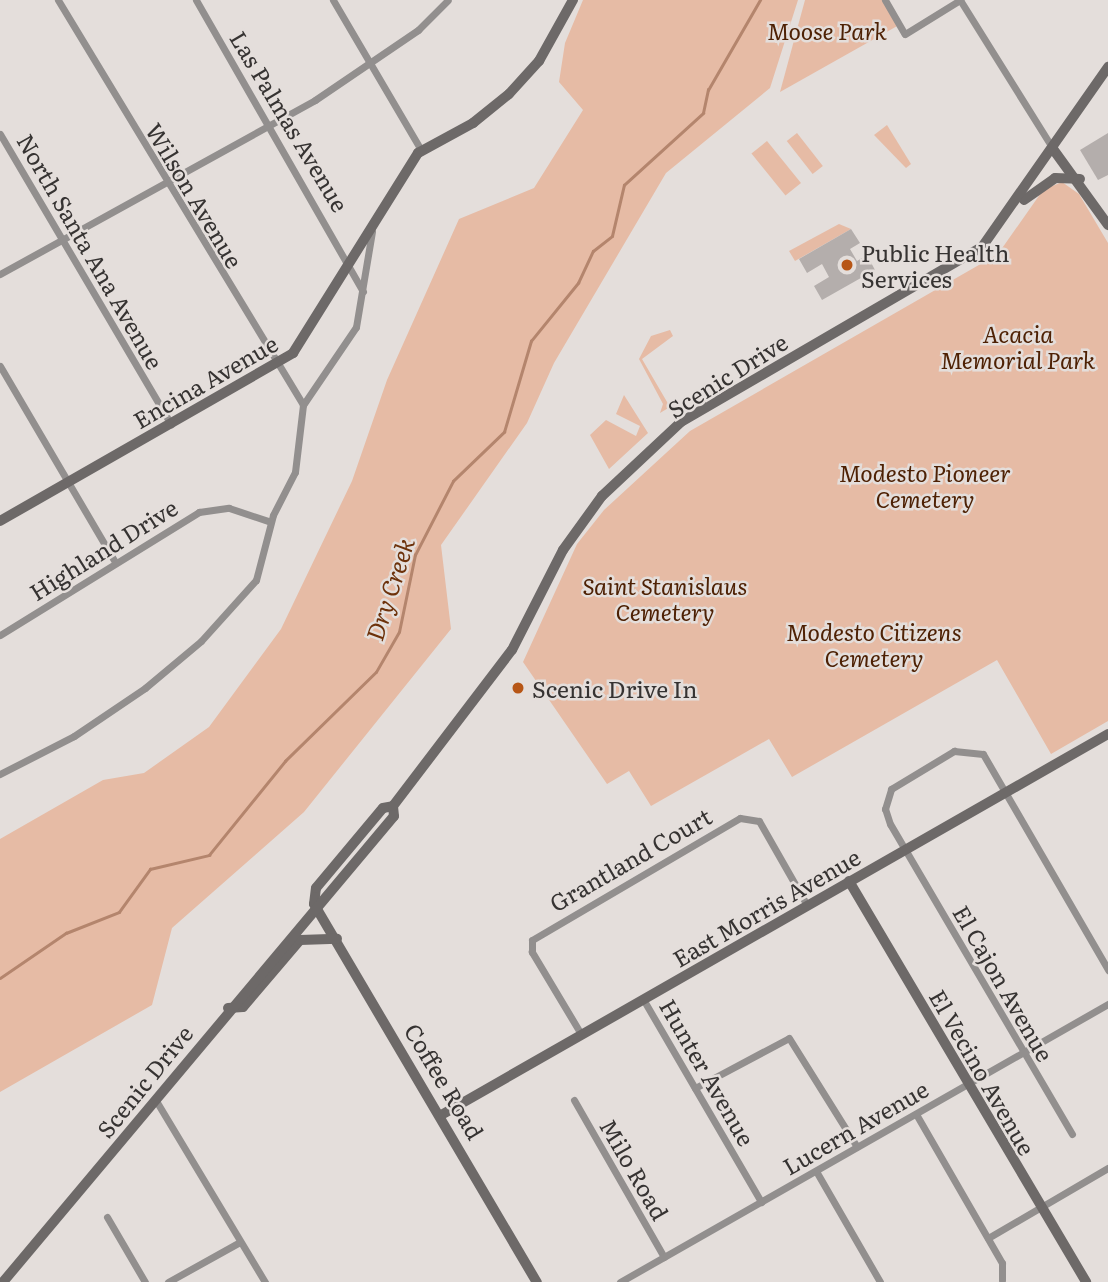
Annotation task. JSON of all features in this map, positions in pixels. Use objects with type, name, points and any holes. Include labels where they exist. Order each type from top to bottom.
[{"type":"main road","points":[[421,150],[473,123],[509,94],[539,61],[573,0]]},
{"type":"main road","name":"Scenic Drive","points":[[3,1282],[314,904],[316,888],[383,808],[393,806],[491,682],[576,528],[602,496],[681,422],[976,251],[1015,206],[1108,66]]},
{"type":"main road","points":[[1054,149],[1080,179],[1108,225]]},
{"type":"main road","name":"Encina Avenue","points":[[0,521],[295,351],[421,150]]},
{"type":"main road","points":[[1015,206],[1051,180],[1080,179]]},
{"type":"main road","name":"East Morris Avenue","points":[[443,1114],[1007,790],[1108,735]]},
{"type":"main road","name":"El Vecino Avenue","points":[[849,881],[967,1085],[1086,1282]]},
{"type":"main road","name":"Coffee Road","points":[[314,904],[443,1114],[537,1282]]},
{"type":"main road","points":[[228,1008],[243,1007],[300,940],[337,939]]},
{"type":"street","name":"Wilson Avenue","points":[[58,0],[274,365],[303,405]]},
{"type":"street","name":"Las Palmas Avenue","points":[[196,0],[351,262],[363,292]]},
{"type":"street","points":[[333,0],[421,150]]},
{"type":"street","points":[[0,274],[270,125],[418,30],[448,0]]},
{"type":"street","points":[[885,0],[905,34],[960,0],[1054,149]]},
{"type":"street","name":"North Santa Ana Avenue","points":[[0,134],[170,424]]},
{"type":"street","points":[[0,774],[88,728],[195,647],[256,580],[271,522],[295,472],[303,405],[348,345],[363,292],[372,228]]},
{"type":"street","points":[[0,366],[114,560]]},
{"type":"street","name":"Highland Drive","points":[[0,635],[114,560],[206,510],[229,508],[271,522]]},
{"type":"street","name":"El Cajon Avenue","points":[[1072,1133],[1021,1054],[904,850],[885,809],[897,783],[954,751],[971,749],[989,759],[1108,970]]},
{"type":"street","name":"Grantland Court","points":[[581,1034],[532,952],[532,940],[728,825],[745,816],[759,821],[807,905]]},
{"type":"street","name":"Hunter Avenue","points":[[643,999],[761,1202]]},
{"type":"street","name":"Lucern Avenue","points":[[620,1282],[1108,1004]]},
{"type":"street","points":[[695,1087],[789,1038],[857,1147]]},
{"type":"street","points":[[154,1099],[265,1282]]},
{"type":"street","name":"Milo Road","points":[[574,1100],[664,1257]]},
{"type":"street","points":[[916,1114],[1002,1263],[1002,1280]]},
{"type":"street","points":[[988,1238],[1108,1168]]},
{"type":"street","points":[[816,1171],[880,1282]]},
{"type":"street","points":[[107,1217],[145,1282]]},
{"type":"street","points":[[168,1282],[240,1242]]},
{"type":"green space","points":[[583,0],[798,0],[770,88],[666,173],[554,363],[527,423],[441,545],[451,629],[304,812],[172,928],[152,1005],[0,1092],[0,839],[103,780],[144,773],[209,727],[281,629],[352,481],[387,380],[459,219],[534,188],[583,110],[559,82],[565,43]]},
{"type":"green space","name":"Moose Park","points":[[805,0],[885,0],[899,25],[780,92]]},
{"type":"green space","points":[[887,125],[911,164],[906,168],[874,135]]},
{"type":"green space","points":[[797,133],[823,166],[813,174],[787,141]]},
{"type":"green space","points":[[767,141],[801,183],[785,196],[751,154]]},
{"type":"green space","points":[[1062,182],[1079,194],[1108,243],[1108,721],[1051,754],[997,660],[792,777],[769,739],[651,806],[629,771],[607,784],[523,662],[577,544],[604,510],[690,431],[998,254],[1043,190]]},
{"type":"green space","points":[[839,224],[851,229],[795,261],[789,251]]},
{"type":"green space","points":[[670,330],[673,336],[642,359],[670,407],[660,413],[663,404],[639,359],[651,336]]},
{"type":"green space","points":[[624,395],[648,433],[609,469],[590,435],[606,420],[636,436],[640,426],[616,414]]},
{"type":"building","points":[[1108,133],[1108,175],[1098,180],[1080,150]]},
{"type":"building","name":"Public Health Services","points":[[851,229],[860,243],[850,249],[857,261],[867,255],[875,270],[822,300],[814,286],[829,277],[822,264],[807,273],[799,259]]},
{"type":"waterway","name":"Dry Creek","points":[[0,978],[66,933],[119,912],[150,869],[209,855],[285,761],[376,672],[399,632],[415,555],[453,481],[504,432],[531,341],[578,283],[593,251],[612,236],[624,185],[703,113],[708,90],[760,0]]},
{"type":"place","name":"Public Health Services","points":[[847,265]]},
{"type":"place","name":"Scenic Drive In","points":[[518,688]]},
{"type":"park label","name":"Acacia Memorial Park","points":[[1018,346]]},
{"type":"park label","name":"Modesto Pioneer Cemetery","points":[[925,485]]},
{"type":"park label","name":"Saint Stanislaus Cemetery","points":[[665,598]]},
{"type":"park label","name":"Modesto Citizens Cemetery","points":[[874,644]]}]
